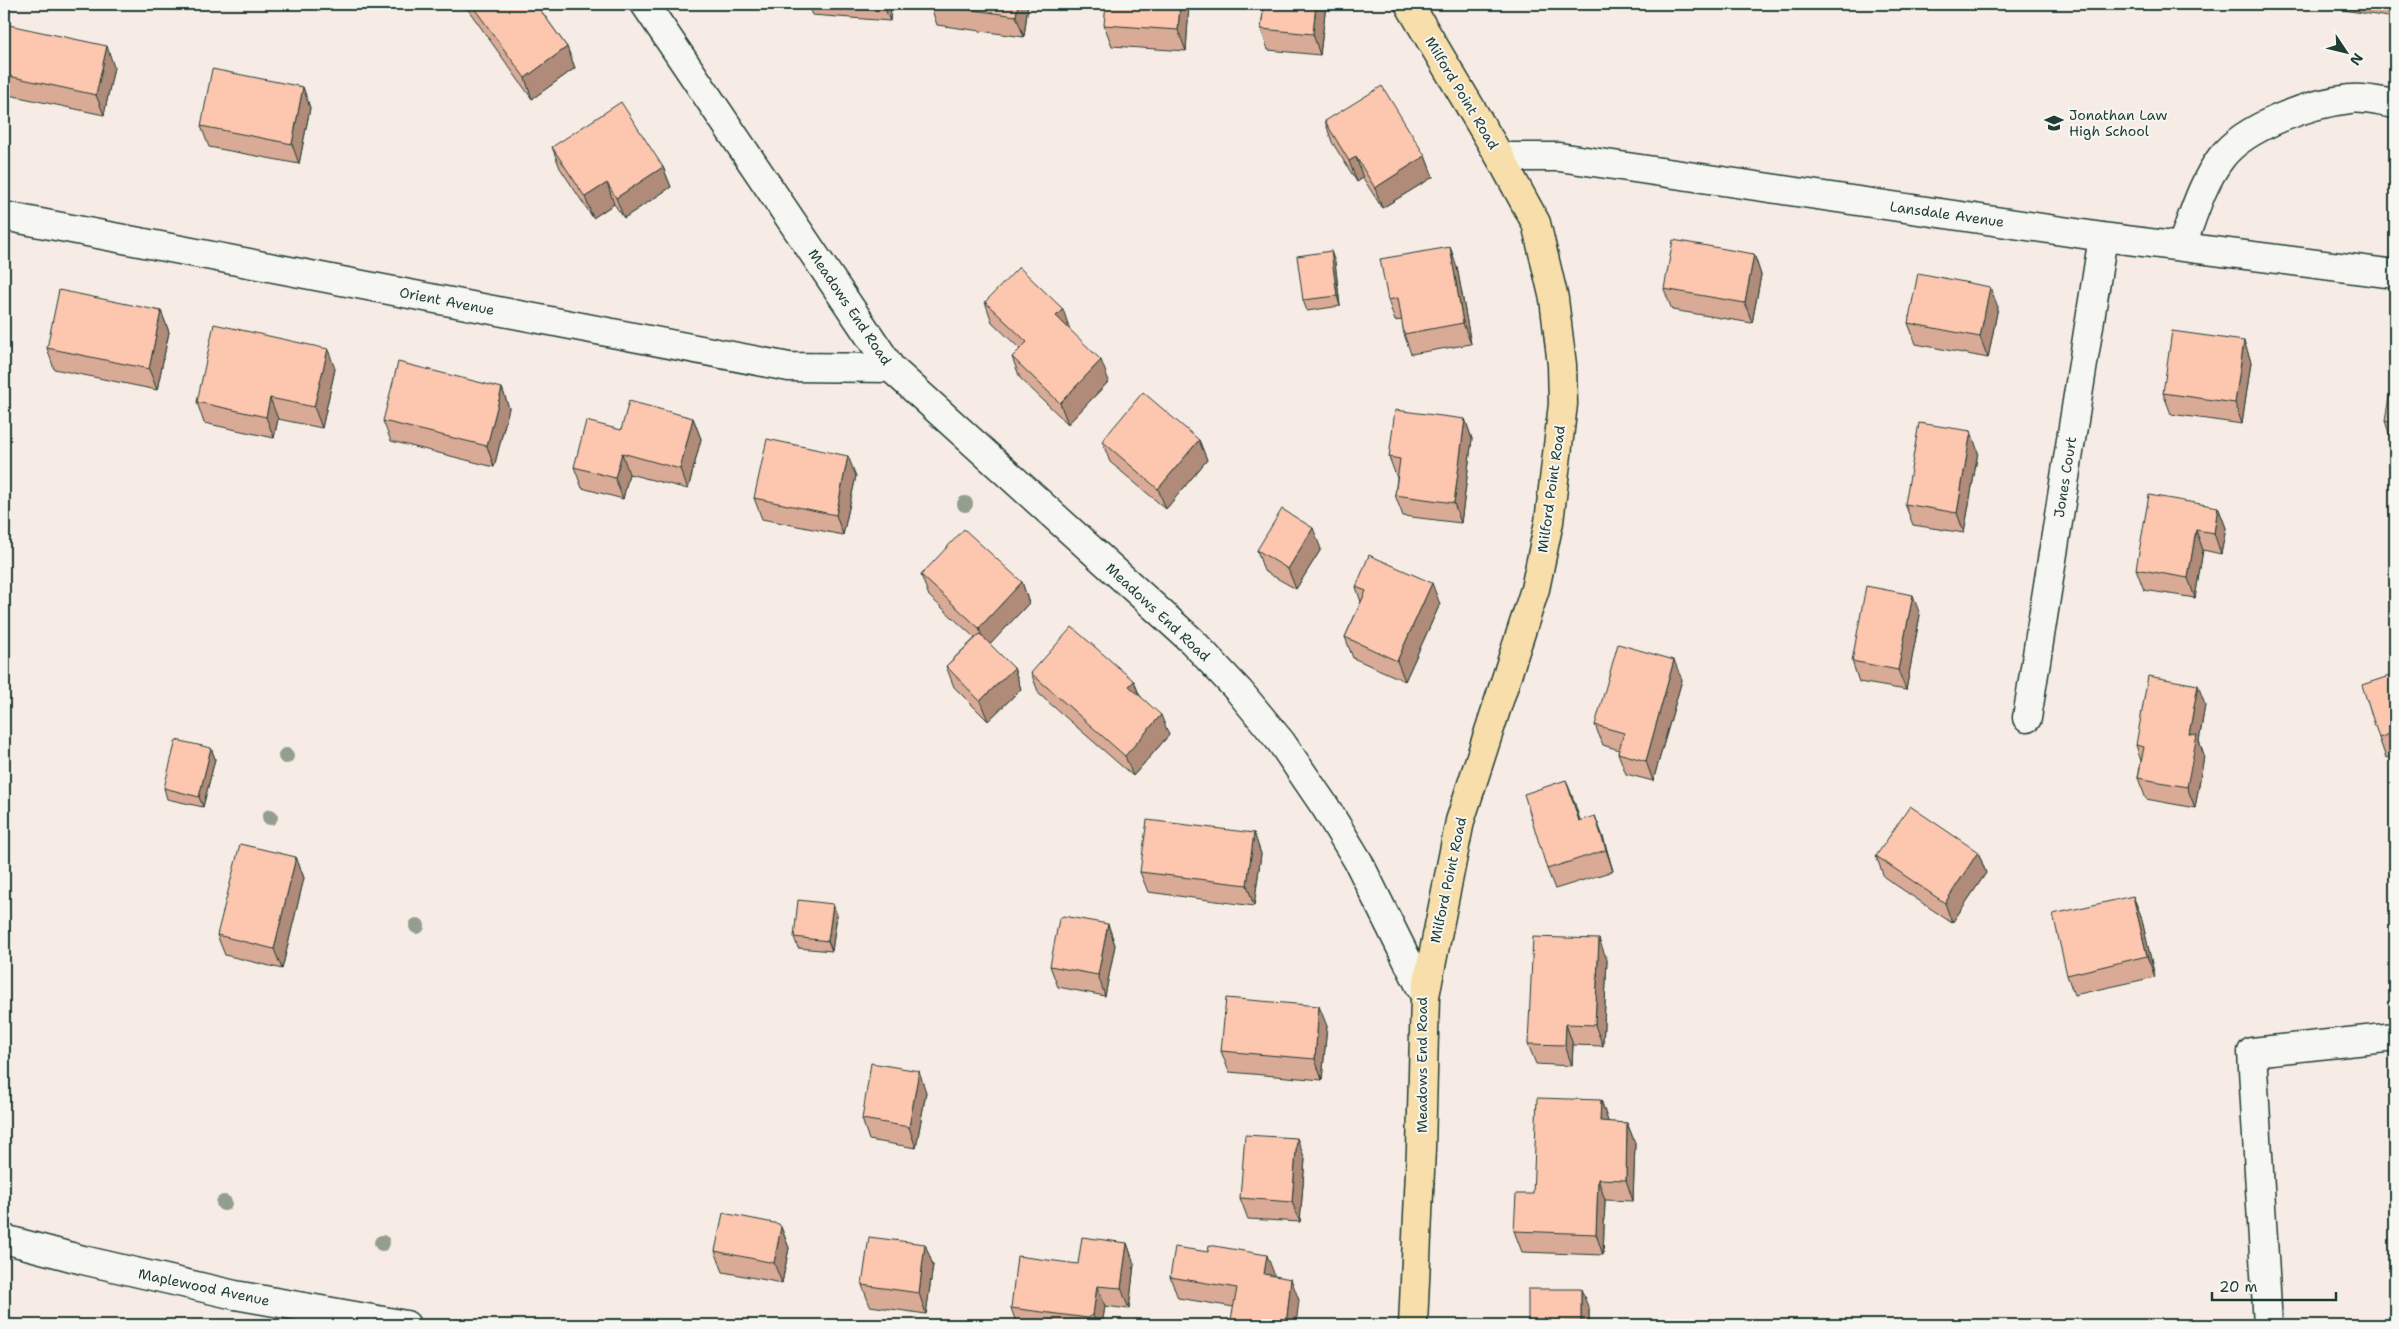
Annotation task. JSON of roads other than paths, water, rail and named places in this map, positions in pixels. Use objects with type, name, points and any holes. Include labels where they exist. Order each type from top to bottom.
[{"type":"main road","name":"Milford Point Road","points":[[1409,4],[1500,157],[1536,223],[1548,264],[1559,331],[1563,404],[1549,522],[1535,589],[1460,821],[1425,996]]},
{"type":"main road","name":"Meadows End Road","points":[[1413,1325],[1421,1149],[1425,996]]},
{"type":"street","name":"Meadows End Road","points":[[645,4],[891,368],[1192,641],[1240,691],[1281,742],[1326,808],[1358,861],[1425,996]]},
{"type":"street","points":[[2182,245],[2209,177],[2221,158],[2234,144],[2257,129],[2312,107],[2351,99],[2395,104]]},
{"type":"street","name":"Lansdale Avenue","points":[[1500,157],[1559,157],[2103,236],[2395,274]]},
{"type":"street","name":"Orient Avenue","points":[[4,216],[790,367],[891,368]]},
{"type":"street","name":"Jones Court","points":[[2027,718],[2103,236]]},
{"type":"street","points":[[2268,1325],[2252,1052],[2395,1037]]},
{"type":"street","name":"Maplewood Avenue","points":[[4,1238],[83,1260],[235,1295],[406,1325]]},
{"type":"place","name":"Jonathan Law High School","points":[[2054,123]]}]
